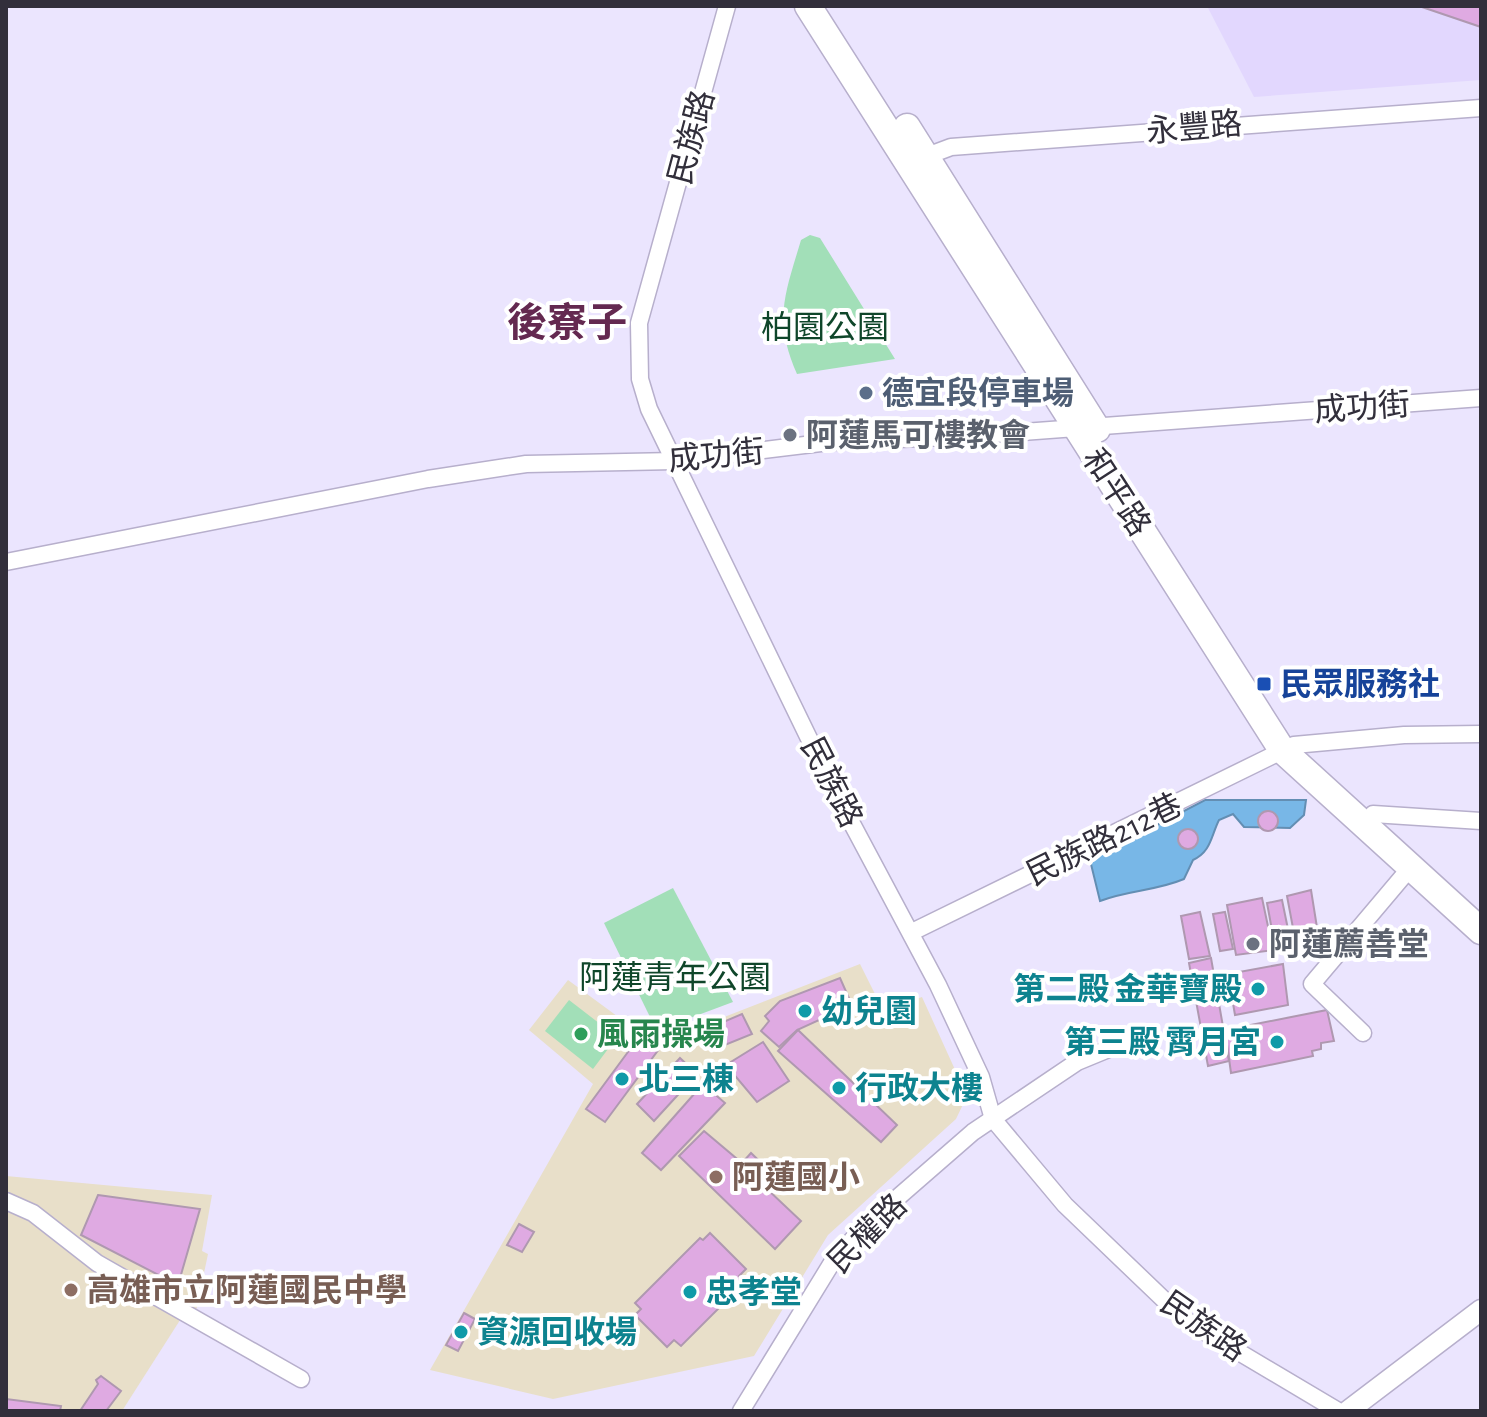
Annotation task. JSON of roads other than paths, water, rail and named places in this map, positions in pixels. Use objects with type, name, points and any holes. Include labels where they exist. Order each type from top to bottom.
[{"type":"main road","name":"和平路","points":[[808,6],[919,159]]},
{"type":"main road","name":"和平路","points":[[825,6],[1288,747],[1410,868],[1481,931]]},
{"type":"main road","name":"和平路","points":[[1288,747],[1373,814],[1481,913]]},
{"type":"street","name":"民族路","points":[[727,6],[637,337],[645,394],[834,790],[912,932],[981,1077],[993,1119],[1056,1196],[1185,1320],[1338,1411]]},
{"type":"street","name":"永豐路","points":[[919,159],[951,147],[1481,108]]},
{"type":"street","name":"成功街","points":[[6,562],[428,479],[526,464],[675,461],[829,442],[1481,398]]},
{"type":"street","points":[[1288,747],[1404,735],[1481,734]]},
{"type":"street","name":"民族路212巷","points":[[912,932],[1288,747]]},
{"type":"street","points":[[1373,814],[1481,821]]},
{"type":"street","points":[[1363,1033],[1312,984],[1410,868]]},
{"type":"street","name":"民權路","points":[[741,1411],[833,1261],[848,1242],[973,1132],[1077,1062],[1123,1043]]},
{"type":"street","points":[[6,1201],[33,1213],[97,1263],[301,1379]]},
{"type":"street","points":[[1348,1411],[1481,1310]]},
{"type":"water","points":[[1205,800],[1306,800],[1304,815],[1290,828],[1244,827],[1233,814],[1219,820],[1207,848],[1193,860],[1184,879],[1100,901],[1090,860]]},
{"type":"place","name":"德宜段停車場","points":[[866,393]]},
{"type":"place","name":"阿蓮馬可樓教會","points":[[790,435]]},
{"type":"place","name":"民眾服務社","points":[[1264,684]]},
{"type":"place","name":"阿蓮薦善堂","points":[[1253,944]]},
{"type":"place","name":"第二殿 金華寶殿","points":[[1258,989]]},
{"type":"place","name":"幼兒園","points":[[805,1011]]},
{"type":"place","name":"風雨操場","points":[[581,1034]]},
{"type":"place","name":"第三殿 霄月宮","points":[[1277,1042]]},
{"type":"place","name":"北三棟","points":[[622,1079]]},
{"type":"place","name":"行政大樓","points":[[839,1088]]},
{"type":"place","name":"阿蓮國小","points":[[716,1177]]},
{"type":"place","name":"高雄市立阿蓮國民中學","points":[[71,1290]]},
{"type":"place","name":"忠孝堂","points":[[690,1292]]},
{"type":"place","name":"資源回收場","points":[[461,1332]]},
{"type":"district","name":"後寮子","points":[[567,322]]},
{"type":"park label","name":"柏園公園","points":[[825,327]]},
{"type":"park label","name":"阿蓮青年公園","points":[[675,977]]}]
